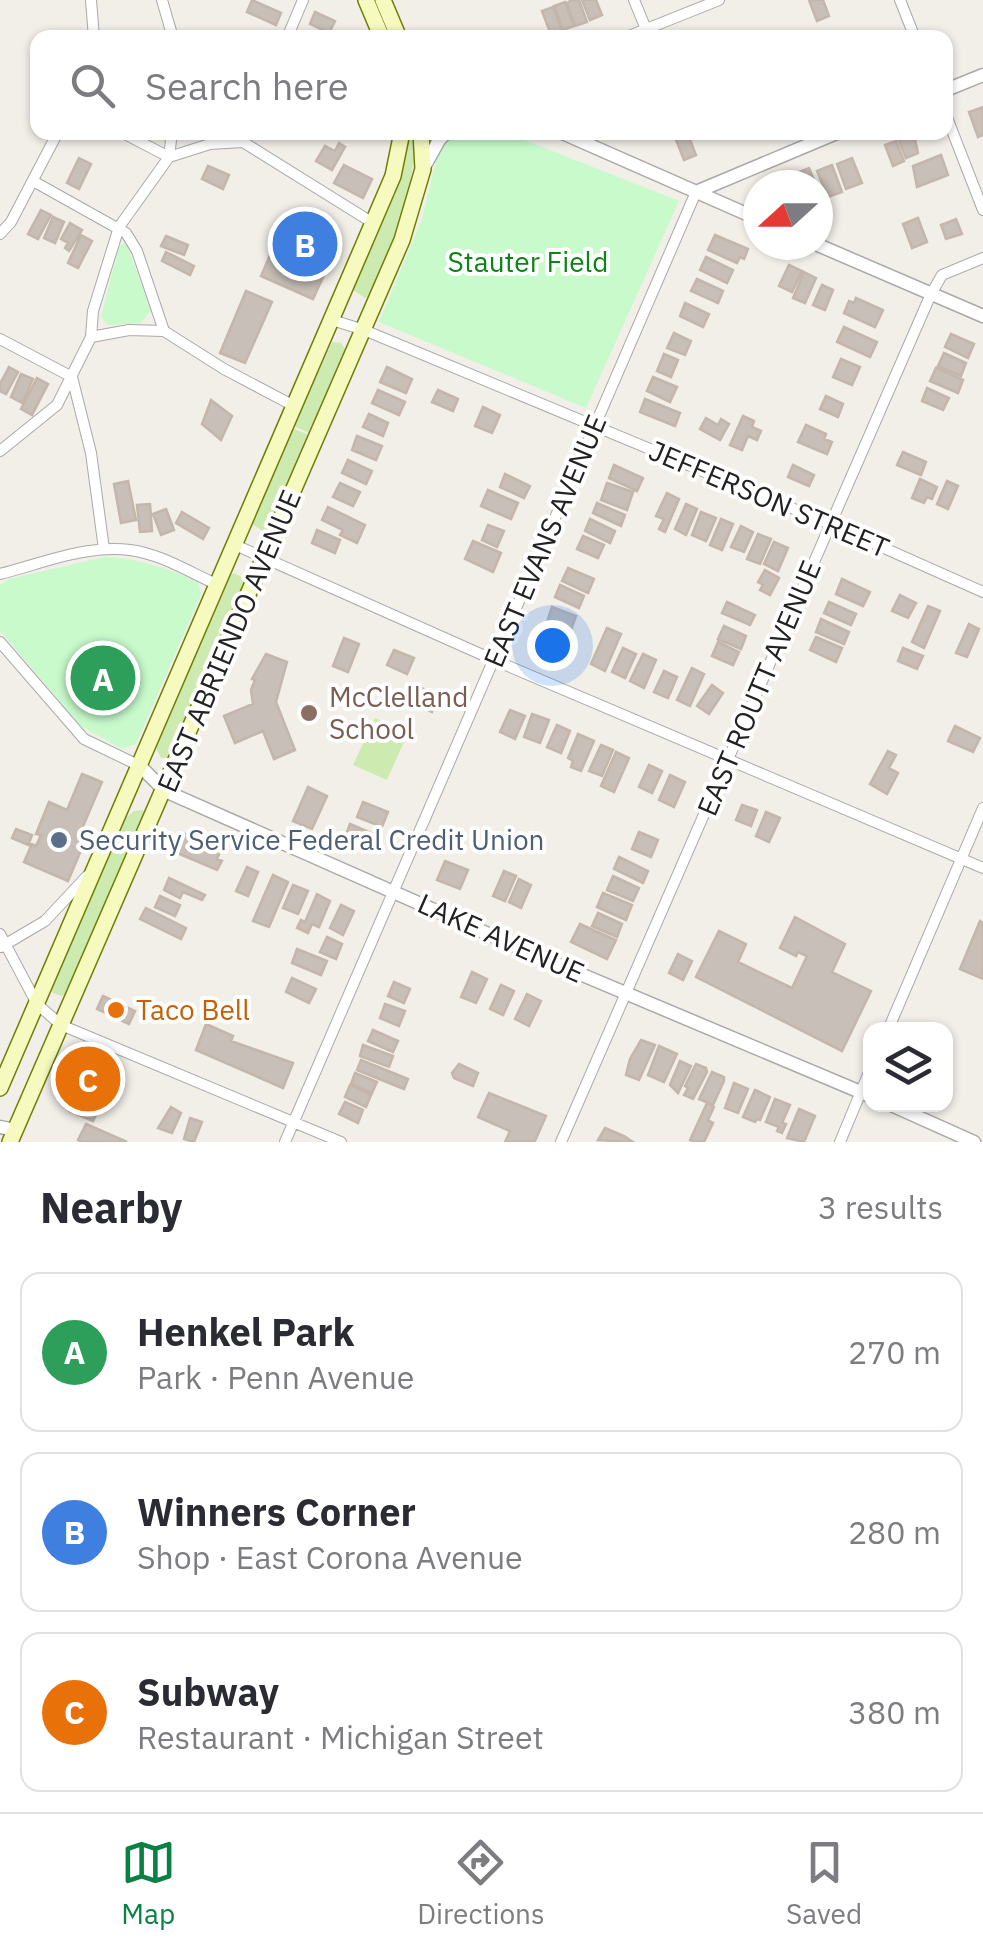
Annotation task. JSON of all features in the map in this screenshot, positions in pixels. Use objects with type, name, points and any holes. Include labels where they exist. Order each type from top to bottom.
[{"type":"main road","points":[[366,0],[379,30]]},
{"type":"main road","points":[[383,0],[396,30]]},
{"type":"main road","name":"EAST ABRIENDO AVENUE","points":[[0,1088],[393,176],[400,140]]},
{"type":"main road","name":"EAST ABRIENDO AVENUE","points":[[8,1133],[165,791],[402,240],[423,170],[421,140]]},
{"type":"street","points":[[91,0],[93,30]]},
{"type":"street","points":[[162,0],[171,30]]},
{"type":"street","points":[[291,30],[303,0]]},
{"type":"street","points":[[634,0],[646,29],[719,0]]},
{"type":"street","points":[[900,0],[912,30]]},
{"type":"street","points":[[953,87],[983,75]]},
{"type":"street","points":[[953,133],[983,210]]},
{"type":"street","points":[[0,234],[11,222],[54,140]]},
{"type":"street","points":[[136,140],[169,157],[230,140]]},
{"type":"street","points":[[0,451],[57,405],[91,337],[93,311],[119,227],[169,157],[171,140]]},
{"type":"street","points":[[249,140],[373,223]]},
{"type":"street","points":[[423,170],[439,140]]},
{"type":"street","points":[[578,140],[743,212]]},
{"type":"street","points":[[696,192],[820,140]]},
{"type":"street","points":[[33,182],[119,227],[138,252],[164,331]]},
{"type":"street","name":"EAST EVANS AVENUE","points":[[284,1142],[696,192]]},
{"type":"street","points":[[833,252],[983,316]]},
{"type":"street","name":"EAST ROUTT AVENUE","points":[[561,1142],[931,294],[942,275],[983,258]]},
{"type":"street","name":"JEFFERSON STREET","points":[[332,320],[595,425],[983,592]]},
{"type":"street","points":[[91,337],[130,330],[164,331],[294,406]]},
{"type":"street","points":[[0,339],[72,377],[92,453],[104,549]]},
{"type":"street","points":[[234,544],[494,660],[983,868]]},
{"type":"street","points":[[0,574],[104,549],[132,550],[164,559],[218,585]]},
{"type":"street","points":[[0,642],[84,738],[140,766]]},
{"type":"street","name":"LAKE AVENUE","points":[[140,766],[165,791],[863,1093]]},
{"type":"street","points":[[891,1022],[983,808]]},
{"type":"street","points":[[93,869],[45,920],[2,942],[37,1004],[61,1024],[341,1142]]},
{"type":"street","points":[[840,1142],[863,1100]]},
{"type":"street","points":[[908,1112],[974,1142]]},
{"type":"green space","points":[[408,140],[415,140],[401,217],[365,298],[353,290],[399,184]]},
{"type":"green space","name":"Stauter Field","points":[[448,140],[525,140],[679,201],[586,408],[379,322],[422,219],[439,148]]},
{"type":"green space","points":[[126,242],[151,311],[141,323],[108,325],[101,317],[119,247]]},
{"type":"green space","points":[[332,342],[341,343],[345,349],[309,433],[294,426]]},
{"type":"green space","points":[[292,428],[309,435],[269,529],[263,531],[252,524]]},
{"type":"green space","points":[[104,557],[175,572],[198,582],[201,595],[136,744],[122,749],[81,726],[0,631],[0,585],[9,579]]},
{"type":"green space","points":[[234,573],[245,584],[170,757],[161,758],[155,746],[229,576]]},
{"type":"green space","points":[[375,718],[408,733],[387,780],[353,765]]},
{"type":"green space","points":[[143,810],[145,815],[67,994],[53,993],[51,988],[123,820],[134,811]]},
{"type":"building","points":[[252,0],[281,13],[276,25],[247,12]]},
{"type":"building","points":[[579,0],[587,22],[575,26],[567,3]]},
{"type":"building","points":[[582,0],[596,0],[602,15],[590,20]]},
{"type":"building","points":[[809,0],[823,0],[829,16],[817,21]]},
{"type":"building","points":[[565,2],[574,26],[563,30],[554,6]]},
{"type":"building","points":[[553,7],[562,30],[549,30],[542,11]]},
{"type":"building","points":[[315,12],[335,21],[330,30],[310,24]]},
{"type":"building","points":[[983,107],[983,135],[978,137],[969,112]]},
{"type":"building","points":[[676,140],[690,140],[696,155],[684,160]]},
{"type":"building","points":[[915,140],[918,153],[906,158],[899,141]]},
{"type":"building","points":[[896,141],[904,161],[893,166],[885,145]]},
{"type":"building","points":[[339,143],[345,147],[332,170],[316,161],[325,146],[335,151]]},
{"type":"building","points":[[941,155],[948,175],[917,187],[913,166]]},
{"type":"building","points":[[79,158],[91,164],[79,189],[67,183]]},
{"type":"building","points":[[852,158],[862,183],[846,189],[837,164]]},
{"type":"building","points":[[344,165],[372,179],[363,198],[334,183]]},
{"type":"building","points":[[832,165],[842,192],[833,195],[833,170],[820,170]]},
{"type":"building","points":[[208,166],[229,175],[223,189],[202,179]]},
{"type":"building","points":[[41,210],[51,215],[38,239],[28,234]]},
{"type":"building","points":[[53,217],[64,222],[55,243],[44,238]]},
{"type":"building","points":[[918,218],[927,242],[912,248],[903,224]]},
{"type":"building","points":[[956,219],[962,234],[946,239],[941,225]]},
{"type":"building","points":[[70,223],[82,230],[69,251],[65,248],[68,243],[61,239]]},
{"type":"building","points":[[301,225],[322,235],[309,263],[288,254]]},
{"type":"building","points":[[81,235],[92,241],[78,268],[68,263]]},
{"type":"building","points":[[715,235],[743,247],[743,258],[737,263],[708,250]]},
{"type":"building","points":[[166,236],[188,245],[184,255],[161,246]]},
{"type":"building","points":[[274,246],[286,252],[283,257],[324,275],[313,299],[261,276]]},
{"type":"building","points":[[166,252],[194,266],[190,275],[162,261]]},
{"type":"building","points":[[706,257],[733,270],[727,283],[700,270]]},
{"type":"building","points":[[789,265],[802,271],[792,292],[779,286]]},
{"type":"building","points":[[804,272],[816,278],[805,303],[793,298]]},
{"type":"building","points":[[697,279],[723,291],[718,303],[691,291]]},
{"type":"building","points":[[822,285],[833,290],[825,310],[813,305]]},
{"type":"building","points":[[246,291],[272,302],[245,363],[220,353]]},
{"type":"building","points":[[856,298],[883,310],[875,327],[844,313],[849,301],[854,303]]},
{"type":"building","points":[[685,303],[709,314],[703,327],[680,316]]},
{"type":"building","points":[[844,327],[877,342],[870,357],[837,342]]},
{"type":"building","points":[[674,333],[691,341],[685,355],[667,348]]},
{"type":"building","points":[[951,334],[974,344],[968,358],[945,347]]},
{"type":"building","points":[[944,353],[966,363],[961,376],[938,366]]},
{"type":"building","points":[[664,354],[678,360],[671,377],[657,371]]},
{"type":"building","points":[[841,359],[860,367],[852,385],[833,377]]},
{"type":"building","points":[[9,367],[18,372],[6,394],[0,391],[0,384]]},
{"type":"building","points":[[387,367],[412,379],[406,393],[380,382]]},
{"type":"building","points":[[936,368],[963,380],[958,393],[930,381]]},
{"type":"building","points":[[21,374],[33,379],[22,403],[11,397]]},
{"type":"building","points":[[653,377],[677,387],[670,402],[647,391]]},
{"type":"building","points":[[37,378],[48,384],[32,415],[21,409]]},
{"type":"building","points":[[927,388],[949,398],[943,410],[922,401]]},
{"type":"building","points":[[378,390],[405,402],[399,415],[372,403]]},
{"type":"building","points":[[438,390],[458,399],[453,411],[432,402]]},
{"type":"building","points":[[826,396],[843,404],[838,417],[820,409]]},
{"type":"building","points":[[645,399],[680,413],[675,426],[640,412]]},
{"type":"building","points":[[211,400],[232,416],[221,440],[202,424]]},
{"type":"building","points":[[483,407],[500,415],[492,433],[475,426]]},
{"type":"building","points":[[369,414],[388,423],[383,436],[363,427]]},
{"type":"building","points":[[743,416],[754,421],[752,427],[761,431],[757,440],[748,436],[742,450],[730,445]]},
{"type":"building","points":[[706,418],[718,425],[721,419],[729,424],[720,440],[700,429]]},
{"type":"building","points":[[806,425],[826,434],[824,439],[832,442],[827,454],[798,442]]},
{"type":"building","points":[[357,436],[382,446],[376,460],[352,450]]},
{"type":"building","points":[[903,452],[926,462],[921,475],[897,465]]},
{"type":"building","points":[[348,460],[372,471],[366,484],[342,473]]},
{"type":"building","points":[[614,465],[643,478],[637,491],[609,478]]},
{"type":"building","points":[[793,465],[814,475],[809,486],[788,477]]},
{"type":"building","points":[[505,474],[530,486],[524,498],[500,487]]},
{"type":"building","points":[[920,479],[937,487],[932,499],[927,497],[924,503],[912,498]]},
{"type":"building","points":[[128,481],[136,520],[121,523],[114,484]]},
{"type":"building","points":[[947,481],[958,486],[948,509],[937,504]]},
{"type":"building","points":[[340,483],[360,492],[353,506],[333,497]]},
{"type":"building","points":[[607,483],[633,492],[627,510],[601,500]]},
{"type":"building","points":[[488,490],[518,503],[511,519],[481,506]]},
{"type":"building","points":[[667,493],[679,499],[665,532],[659,529],[664,519],[656,516]]},
{"type":"building","points":[[597,503],[625,515],[621,526],[593,513]]},
{"type":"building","points":[[150,504],[152,531],[140,532],[137,505]]},
{"type":"building","points":[[686,504],[697,509],[686,535],[675,529]]},
{"type":"building","points":[[328,507],[365,525],[357,543],[340,535],[343,530],[322,520]]},
{"type":"building","points":[[166,509],[174,530],[161,535],[153,514]]},
{"type":"building","points":[[182,512],[209,528],[203,539],[176,523]]},
{"type":"building","points":[[701,512],[716,518],[706,541],[692,535]]},
{"type":"building","points":[[590,519],[615,531],[610,543],[585,531]]},
{"type":"building","points":[[721,519],[733,524],[722,550],[710,545]]},
{"type":"building","points":[[488,525],[504,531],[497,547],[482,540]]},
{"type":"building","points":[[741,526],[753,532],[744,552],[731,547]]},
{"type":"building","points":[[317,530],[340,540],[335,553],[312,543]]},
{"type":"building","points":[[758,534],[771,539],[760,564],[747,559]]},
{"type":"building","points":[[583,536],[604,545],[598,558],[577,549]]},
{"type":"building","points":[[473,541],[501,553],[493,572],[465,559]]},
{"type":"building","points":[[774,542],[788,548],[778,571],[764,564]]},
{"type":"building","points":[[568,568],[594,579],[588,593],[562,581]]},
{"type":"building","points":[[765,570],[779,578],[770,595],[760,590],[763,585],[758,582]]},
{"type":"building","points":[[842,579],[870,592],[863,606],[836,594]]},
{"type":"building","points":[[560,585],[584,596],[579,608],[555,597]]},
{"type":"building","points":[[900,595],[916,603],[908,618],[892,611]]},
{"type":"building","points":[[727,602],[755,615],[750,625],[722,613]]},
{"type":"building","points":[[829,602],[856,614],[851,625],[824,613]]},
{"type":"building","points":[[928,606],[940,611],[924,648],[912,642]]},
{"type":"building","points":[[552,607],[576,616],[571,630],[547,622]]},
{"type":"building","points":[[821,619],[849,632],[844,644],[816,632]]},
{"type":"building","points":[[969,624],[979,629],[967,657],[956,653]]},
{"type":"building","points":[[724,626],[746,636],[741,649],[718,639]]},
{"type":"building","points":[[607,628],[621,634],[605,671],[591,664]]},
{"type":"building","points":[[542,629],[572,642],[566,657],[536,643]]},
{"type":"building","points":[[816,637],[842,648],[836,662],[810,650]]},
{"type":"building","points":[[344,638],[359,644],[348,672],[333,666]]},
{"type":"building","points":[[718,642],[739,652],[733,665],[712,656]]},
{"type":"building","points":[[623,648],[636,654],[625,678],[612,672]]},
{"type":"building","points":[[903,648],[923,656],[917,669],[898,661]]},
{"type":"building","points":[[394,650],[414,658],[407,674],[387,665]]},
{"type":"building","points":[[266,654],[287,662],[276,702],[295,750],[274,759],[263,731],[235,743],[224,716],[253,704],[252,679]]},
{"type":"building","points":[[643,654],[656,660],[644,688],[630,681]]},
{"type":"building","points":[[692,668],[704,674],[690,706],[677,700]]},
{"type":"building","points":[[664,671],[677,677],[668,698],[654,692]]},
{"type":"building","points":[[712,685],[723,693],[709,714],[697,706]]},
{"type":"building","points":[[417,686],[439,696],[432,712],[410,701]]},
{"type":"building","points":[[510,710],[525,716],[515,739],[500,732]]},
{"type":"building","points":[[532,714],[549,720],[540,743],[524,737]]},
{"type":"building","points":[[557,725],[570,731],[561,753],[547,747]]},
{"type":"building","points":[[955,726],[980,738],[973,752],[948,741]]},
{"type":"building","points":[[578,734],[594,741],[581,771],[571,767],[573,761],[568,758]]},
{"type":"building","points":[[601,745],[613,750],[602,776],[589,771]]},
{"type":"building","points":[[888,751],[896,755],[889,768],[898,773],[887,794],[870,784]]},
{"type":"building","points":[[616,752],[629,758],[614,792],[601,786]]},
{"type":"building","points":[[649,765],[662,771],[652,793],[639,787]]},
{"type":"building","points":[[82,774],[102,782],[81,831],[88,834],[68,881],[24,862],[31,846],[12,838],[16,829],[32,835],[29,843],[36,846],[41,835],[36,834],[49,802],[67,810]]},
{"type":"building","points":[[670,775],[685,782],[674,807],[659,800]]},
{"type":"building","points":[[308,787],[327,796],[312,829],[293,821]]},
{"type":"building","points":[[363,802],[388,812],[382,827],[357,817]]},
{"type":"building","points":[[742,805],[757,810],[751,826],[736,820]]},
{"type":"building","points":[[766,812],[780,818],[769,842],[756,836]]},
{"type":"building","points":[[350,824],[378,836],[371,852],[344,840]]},
{"type":"building","points":[[639,832],[658,840],[651,857],[632,849]]},
{"type":"building","points":[[183,833],[221,850],[217,859],[222,861],[217,870],[175,852]]},
{"type":"building","points":[[619,857],[648,871],[643,883],[614,869]]},
{"type":"building","points":[[445,861],[468,870],[460,889],[437,880]]},
{"type":"building","points":[[247,867],[258,872],[248,896],[236,891]]},
{"type":"building","points":[[504,871],[516,876],[505,901],[493,896]]},
{"type":"building","points":[[273,875],[288,882],[269,927],[253,921]]},
{"type":"building","points":[[613,876],[639,888],[633,901],[607,890]]},
{"type":"building","points":[[169,878],[205,895],[202,900],[183,892],[180,898],[164,890]]},
{"type":"building","points":[[519,879],[531,885],[521,908],[509,902]]},
{"type":"building","points":[[293,885],[308,891],[298,914],[283,908]]},
{"type":"building","points":[[603,893],[632,905],[626,920],[597,907]]},
{"type":"building","points":[[317,894],[330,901],[319,927],[312,924],[308,933],[297,928],[301,920],[305,922]]},
{"type":"building","points":[[160,896],[180,905],[175,916],[155,907]]},
{"type":"building","points":[[341,905],[354,911],[343,935],[330,928]]},
{"type":"building","points":[[146,908],[186,928],[181,939],[140,919]]},
{"type":"building","points":[[598,913],[622,924],[617,937],[592,926]]},
{"type":"building","points":[[795,917],[845,944],[832,972],[871,991],[842,1051],[696,977],[719,931],[746,944],[738,962],[792,988],[807,956],[798,952],[796,956],[780,948]]},
{"type":"building","points":[[980,921],[983,923],[983,979],[960,969]]},
{"type":"building","points":[[580,924],[616,940],[607,959],[571,942]]},
{"type":"building","points":[[327,937],[342,944],[336,959],[320,952]]},
{"type":"building","points":[[297,949],[327,961],[321,975],[292,963]]},
{"type":"building","points":[[678,954],[692,961],[683,980],[669,973]]},
{"type":"building","points":[[472,972],[487,979],[476,1003],[461,997]]},
{"type":"building","points":[[292,978],[316,989],[309,1003],[286,992]]},
{"type":"building","points":[[394,982],[410,989],[404,1003],[388,996]]},
{"type":"building","points":[[501,985],[514,991],[503,1015],[490,1009]]},
{"type":"building","points":[[527,994],[541,1001],[529,1026],[515,1019]]},
{"type":"building","points":[[103,996],[135,1011],[129,1024],[97,1009]]},
{"type":"building","points":[[385,1004],[405,1011],[399,1026],[380,1018]]},
{"type":"building","points":[[206,1024],[233,1036],[231,1041],[293,1063],[283,1088],[196,1050]]},
{"type":"building","points":[[373,1030],[398,1041],[393,1052],[368,1041]]},
{"type":"building","points":[[641,1040],[655,1045],[639,1080],[626,1075]]},
{"type":"building","points":[[363,1045],[393,1056],[389,1067],[360,1056]]},
{"type":"building","points":[[659,1046],[677,1054],[664,1082],[648,1075]]},
{"type":"building","points":[[361,1060],[408,1079],[404,1089],[357,1070]]},
{"type":"building","points":[[680,1061],[691,1066],[678,1093],[670,1085]]},
{"type":"building","points":[[459,1064],[478,1073],[473,1086],[454,1078],[452,1073]]},
{"type":"building","points":[[696,1064],[707,1072],[693,1099],[684,1095]]},
{"type":"building","points":[[82,1068],[105,1078],[99,1092],[76,1082]]},
{"type":"building","points":[[712,1072],[724,1077],[713,1105],[699,1099]]},
{"type":"building","points":[[355,1073],[377,1082],[372,1093],[351,1084]]},
{"type":"building","points":[[734,1083],[748,1089],[738,1113],[725,1108]]},
{"type":"building","points":[[350,1085],[371,1095],[366,1107],[345,1097]]},
{"type":"building","points":[[75,1087],[103,1100],[93,1121],[70,1111]]},
{"type":"building","points":[[755,1090],[770,1097],[760,1120],[755,1122],[743,1117]]},
{"type":"building","points":[[489,1093],[546,1116],[535,1141],[505,1142],[510,1131],[478,1117]]},
{"type":"building","points":[[775,1099],[790,1105],[782,1133],[777,1131],[779,1127],[766,1122]]},
{"type":"building","points":[[345,1102],[363,1110],[358,1123],[339,1114]]},
{"type":"building","points":[[707,1103],[714,1107],[708,1120],[713,1123],[704,1142],[695,1142],[690,1140]]},
{"type":"building","points":[[171,1107],[181,1113],[172,1133],[158,1128]]},
{"type":"building","points":[[799,1109],[815,1116],[804,1142],[787,1138]]},
{"type":"building","points":[[190,1118],[202,1122],[194,1142],[184,1139]]},
{"type":"building","points":[[86,1124],[127,1142],[82,1142],[78,1140]]},
{"type":"building","points":[[605,1128],[624,1136],[633,1142],[598,1140]]},
{"type":"place","name":"Winners Corner","points":[[305,244]]},
{"type":"place","name":"Henkel Park","points":[[103,678]]},
{"type":"place","name":"McClelland School","points":[[309,713]]},
{"type":"place","name":"Security Service Federal Credit Union","points":[[59,840]]},
{"type":"place","name":"Taco Bell","points":[[116,1010]]},
{"type":"place","name":"Subway","points":[[88,1079]]}]
